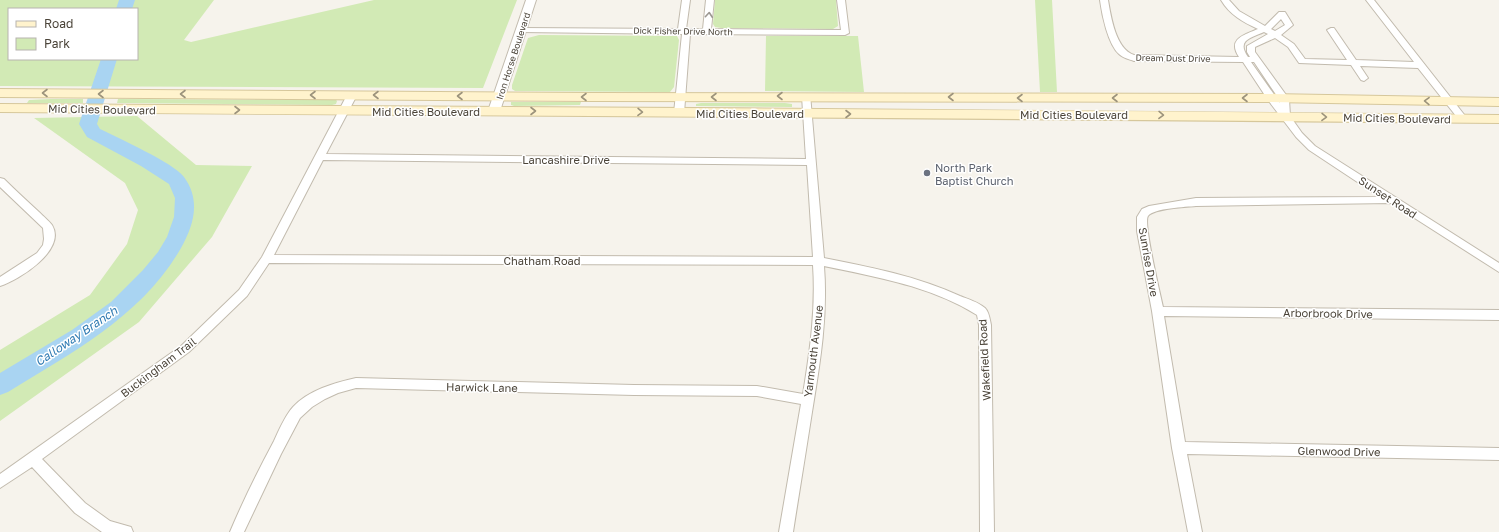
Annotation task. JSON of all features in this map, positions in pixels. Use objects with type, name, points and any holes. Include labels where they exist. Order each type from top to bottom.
[{"type":"main road","name":"Mid Cities Boulevard","points":[[0,93],[1284,99],[1446,96],[1499,102]]},
{"type":"main road","points":[[990,98],[996,114]]},
{"type":"main road","name":"Mid Cities Boulevard","points":[[0,108],[1286,116],[1499,119]]},
{"type":"street","name":"Iron Horse Boulevard","points":[[494,111],[531,0]]},
{"type":"street","points":[[679,113],[686,0]]},
{"type":"street","points":[[707,31],[710,0]]},
{"type":"street","name":"Dick Fisher Drive North","points":[[521,30],[684,30],[845,33],[841,0]]},
{"type":"street","name":"Dream Dust Drive","points":[[1104,0],[1105,10],[1120,50],[1128,56],[1134,58],[1257,60]]},
{"type":"street","points":[[1225,0],[1236,13],[1276,35],[1289,44],[1302,61],[1421,65]]},
{"type":"street","points":[[1370,0],[1463,119]]},
{"type":"street","points":[[1265,29],[1270,27],[1282,14],[1289,25],[1276,35],[1251,46],[1251,52],[1284,99],[1286,116]]},
{"type":"street","name":"Sunset Road","points":[[1265,29],[1242,39],[1239,44],[1240,52],[1271,98],[1299,135],[1312,148],[1390,200],[1499,268]]},
{"type":"street","points":[[1331,30],[1364,78]]},
{"type":"street","name":"Buckingham Trail","points":[[0,482],[185,348],[243,293],[266,259],[345,111],[352,95]]},
{"type":"street","name":"Yarmouth Avenue","points":[[786,532],[816,352],[819,319],[820,286],[808,96]]},
{"type":"street","name":"Lancashire Drive","points":[[320,157],[812,162]]},
{"type":"street","points":[[0,282],[32,262],[48,247],[50,238],[48,227],[1,183]]},
{"type":"street","name":"Sunrise Drive","points":[[1195,532],[1179,448],[1158,311],[1142,231],[1142,217],[1146,212],[1166,206],[1196,202],[1390,200]]},
{"type":"street","name":"Chatham Road","points":[[266,259],[818,261]]},
{"type":"street","name":"Wakefield Road","points":[[818,261],[876,273],[935,288],[982,312],[986,375],[987,532]]},
{"type":"street","name":"Arborbrook Drive","points":[[1158,311],[1499,315]]},
{"type":"street","name":"Harwick Lane","points":[[237,532],[269,463],[293,418],[300,408],[320,394],[336,387],[356,384],[757,391],[808,400]]},
{"type":"street","name":"Glenwood Drive","points":[[1179,448],[1499,454]]},
{"type":"street","points":[[33,458],[80,508],[107,527],[126,532]]},
{"type":"green space","points":[[0,0],[214,0],[184,40],[191,42],[374,0],[517,0],[483,88],[0,86]]},
{"type":"green space","points":[[715,0],[836,0],[838,26],[833,29],[715,27],[713,24]]},
{"type":"green space","points":[[1035,0],[1052,0],[1057,92],[1040,92]]},
{"type":"green space","points":[[539,35],[677,36],[679,40],[674,87],[670,92],[515,91],[512,89],[512,85],[528,38]]},
{"type":"green space","points":[[766,36],[858,36],[864,92],[765,91]]},
{"type":"green space","points":[[83,99],[83,103],[27,103],[29,100]]},
{"type":"green space","points":[[118,99],[337,101],[336,104],[332,105],[117,103]]},
{"type":"green space","points":[[511,102],[581,102],[580,105],[514,106],[511,105]]},
{"type":"green space","points":[[785,103],[792,104],[792,107],[696,106],[696,104]]},
{"type":"green space","points":[[137,116],[196,165],[252,166],[212,237],[139,322],[0,421],[0,350],[90,295],[127,244],[138,210],[125,183],[34,118]]},
{"type":"waterway","name":"Calloway Branch","points":[[124,8],[127,0]]},
{"type":"waterway","name":"Calloway Branch","points":[[0,385],[80,336],[119,308],[151,276],[165,257],[177,237],[184,217],[184,198],[176,180],[147,161],[93,133],[88,124],[109,60]]},
{"type":"place","name":"North Park Baptist Church","points":[[927,173]]}]
